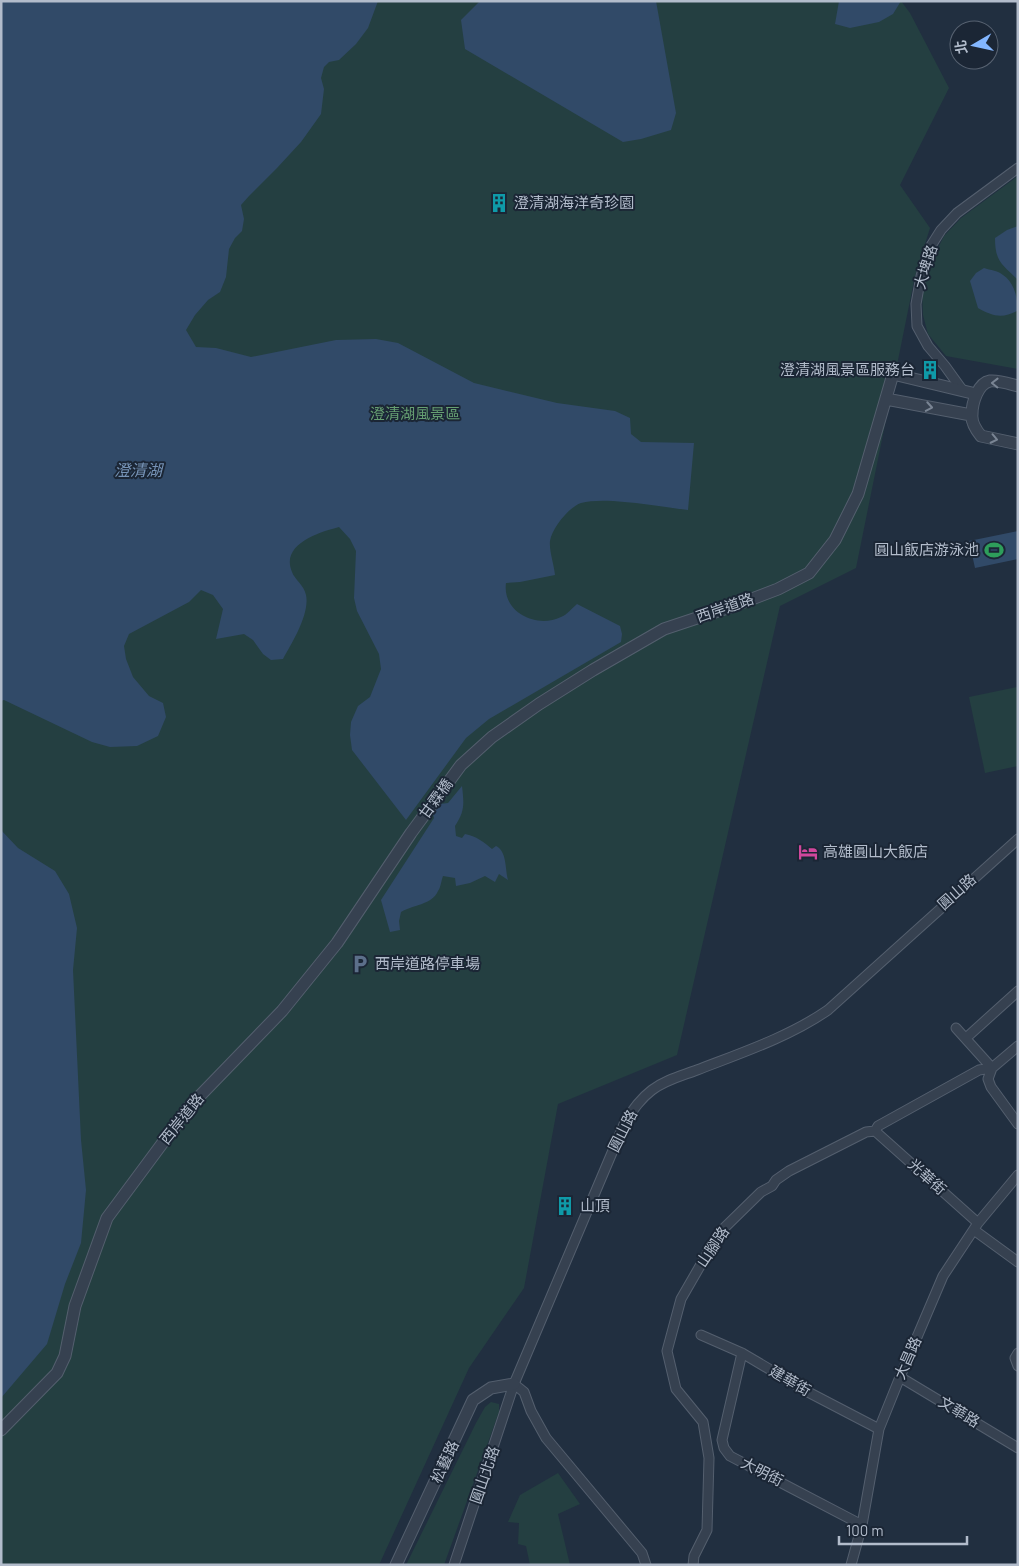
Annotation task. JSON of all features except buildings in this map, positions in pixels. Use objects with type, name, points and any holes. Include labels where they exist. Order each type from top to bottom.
[{"type":"street","name":"大埤路","points":[[963,391],[928,346],[917,326],[916,304],[921,276],[929,249],[941,230],[957,213],[1018,168]]},
{"type":"street","name":"西岸道路","points":[[461,764],[492,737],[539,704],[664,629],[778,589],[809,573],[835,540],[858,494],[893,374],[963,391]]},
{"type":"street","points":[[1018,386],[992,381],[985,383],[976,394],[971,415],[980,436],[1018,444]]},
{"type":"street","points":[[963,391],[976,394]]},
{"type":"street","points":[[886,399],[971,415]]},
{"type":"street","name":"甘霖橋","points":[[411,833],[461,764]]},
{"type":"street","name":"西岸道路","points":[[1,1430],[57,1373],[65,1356],[75,1306],[107,1218],[190,1106],[282,1011],[337,943],[411,833]]},
{"type":"street","name":"圓山路","points":[[514,1384],[625,1122],[640,1100],[667,1080],[695,1071],[797,1029],[828,1010],[1018,838]]},
{"type":"street","points":[[966,1038],[1018,991]]},
{"type":"street","points":[[956,1028],[992,1068],[988,1079],[991,1087],[1018,1124]]},
{"type":"street","name":"山腳路","points":[[693,1565],[694,1556],[708,1530],[709,1458],[703,1422],[676,1389],[667,1352],[681,1299],[719,1233],[761,1192],[772,1186],[776,1180],[789,1171],[866,1132],[875,1131],[878,1126],[979,1070],[992,1068],[1018,1046]]},
{"type":"street","name":"光華街","points":[[875,1131],[976,1226],[1018,1262]]},
{"type":"street","name":"大昌路","points":[[851,1565],[862,1525],[879,1429],[943,1276],[976,1226],[1018,1175]]},
{"type":"street","name":"建華街","points":[[701,1335],[742,1353],[808,1392],[879,1429]]},
{"type":"street","name":"大明街","points":[[742,1353],[722,1440],[724,1448],[730,1456],[862,1525]]},
{"type":"street","points":[[1018,1353],[1015,1358],[1018,1366]]},
{"type":"street","name":"文華路","points":[[900,1377],[1018,1448]]},
{"type":"street","points":[[514,1384],[524,1392],[531,1411],[546,1438],[642,1553],[646,1565]]},
{"type":"street","name":"松藝路","points":[[396,1565],[473,1400],[491,1388],[514,1384]]},
{"type":"street","name":"圓山北路","points":[[454,1565],[514,1384]]},
{"type":"green space","name":"澄清湖風景區","points":[[1,1],[901,1],[910,13],[949,88],[900,185],[930,228],[915,276],[856,568],[780,606],[677,1055],[558,1104],[524,1288],[469,1368],[379,1565],[1,1565]]},
{"type":"green space","points":[[1018,176],[1018,369],[946,356],[928,334],[923,315],[922,293],[932,260],[944,236],[961,218]]},
{"type":"green space","points":[[1017,687],[1018,766],[985,773],[969,697]]},
{"type":"green space","points":[[491,1402],[499,1404],[499,1412],[444,1565],[406,1565],[476,1423],[485,1407]]},
{"type":"green space","points":[[558,1473],[580,1504],[558,1514],[570,1565],[530,1565],[526,1546],[518,1544],[519,1523],[508,1522],[520,1495]]},
{"type":"water","name":"澄清湖","points":[[1,1],[378,1],[368,28],[356,44],[339,60],[329,62],[324,67],[321,78],[324,89],[321,114],[301,142],[241,205],[244,219],[242,231],[235,238],[229,249],[226,277],[220,292],[208,300],[195,315],[186,330],[196,347],[216,348],[251,357],[336,340],[376,339],[398,343],[474,383],[557,403],[615,411],[630,418],[631,434],[641,442],[694,443],[688,510],[618,501],[592,501],[576,505],[566,513],[551,536],[550,549],[555,575],[506,583],[506,593],[509,602],[515,610],[523,615],[541,621],[551,620],[563,616],[577,604],[620,626],[621,642],[489,719],[466,738],[406,820],[352,750],[351,722],[358,706],[370,697],[381,669],[379,654],[357,611],[354,598],[356,551],[350,539],[339,527],[322,532],[304,541],[292,554],[290,562],[292,572],[305,591],[307,603],[303,619],[283,659],[271,660],[263,654],[253,640],[244,634],[216,639],[223,609],[213,595],[201,590],[189,602],[129,634],[124,646],[126,659],[133,677],[149,696],[163,703],[166,717],[158,736],[137,746],[110,747],[92,742],[4,700],[1,701]]},
{"type":"water","points":[[480,1],[656,1],[676,113],[671,130],[623,142],[465,49],[461,20]]},
{"type":"water","points":[[839,1],[901,1],[893,14],[879,22],[850,28],[835,24]]},
{"type":"water","points":[[1018,226],[1018,280],[998,258],[995,238],[1007,230]]},
{"type":"water","points":[[984,268],[999,272],[1007,278],[1013,287],[1017,311],[997,316],[978,308],[970,281],[976,273]]},
{"type":"water","name":"圓山飯店游泳池","points":[[1018,531],[1018,559],[975,568],[969,541]]},
{"type":"water","points":[[462,786],[463,807],[461,816],[455,826],[456,836],[462,838],[465,834],[469,835],[492,849],[496,846],[500,848],[504,856],[508,880],[499,874],[495,882],[485,876],[470,883],[456,886],[455,878],[443,876],[440,888],[435,896],[427,902],[401,912],[400,930],[390,932],[381,900],[434,818],[433,814],[440,804],[448,803]]},
{"type":"water","points":[[1,830],[18,848],[55,871],[69,894],[77,928],[73,970],[81,1140],[86,1190],[81,1243],[65,1284],[47,1344],[1,1398]]},
{"type":"place","name":"澄清湖海洋奇珍園","points":[[499,203]]},
{"type":"place","name":"澄清湖風景區服務台","points":[[930,370]]},
{"type":"place","name":"圓山飯店游泳池","points":[[994,550]]},
{"type":"place","name":"高雄圓山大飯店","points":[[808,852]]},
{"type":"place","name":"西岸道路停車場","points":[[360,964]]},
{"type":"place","name":"山頂","points":[[565,1206]]}]
